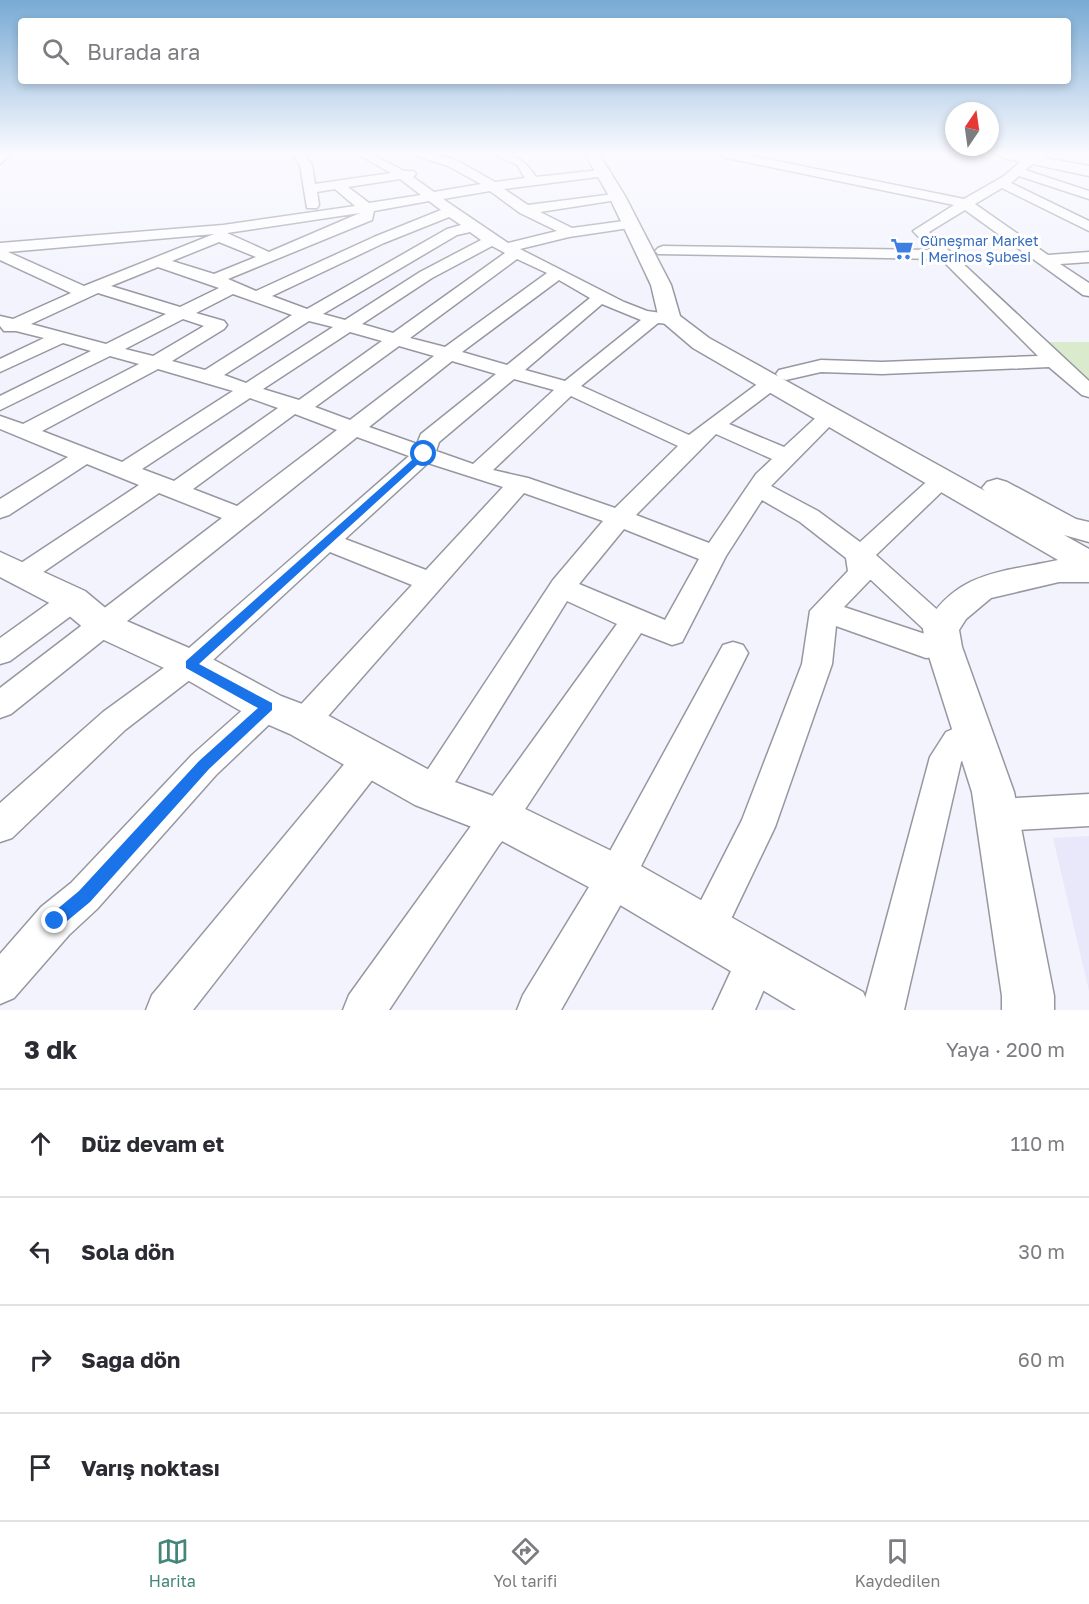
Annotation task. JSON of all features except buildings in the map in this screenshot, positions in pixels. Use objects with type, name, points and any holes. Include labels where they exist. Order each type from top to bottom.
[{"type":"street","points":[[311,201],[313,217]]},
{"type":"street","points":[[357,201],[367,209]]},
{"type":"street","points":[[3,256],[222,233],[409,201]]},
{"type":"street","points":[[437,201],[472,227],[505,247],[601,297],[662,319],[701,343],[778,379],[1066,526],[1086,556]]},
{"type":"street","points":[[514,201],[525,210],[558,224],[569,232]]},
{"type":"street","points":[[525,210],[583,201]]},
{"type":"street","points":[[620,201],[661,285],[662,319]]},
{"type":"street","points":[[630,201],[663,251],[693,316],[708,332],[829,416],[942,480],[1086,556]]},
{"type":"street","points":[[955,201],[964,203],[1089,291]]},
{"type":"street","points":[[967,201],[920,231],[1054,361],[1089,391]]},
{"type":"street","points":[[1037,201],[1089,227]]},
{"type":"street","points":[[215,279],[367,217],[367,209]]},
{"type":"street","points":[[259,296],[379,240],[451,210]]},
{"type":"street","points":[[125,470],[426,275],[505,247],[569,232],[631,224]]},
{"type":"street","points":[[208,376],[284,326],[308,315],[452,232],[472,227]]},
{"type":"street","points":[[222,233],[269,257]]},
{"type":"street","points":[[5,326],[222,233]]},
{"type":"street","points":[[9,570],[167,487],[298,406],[396,340],[505,247]]},
{"type":"street","points":[[663,251],[946,255]]},
{"type":"street","points":[[3,256],[91,290],[218,325],[157,362],[10,431]]},
{"type":"street","points":[[1045,260],[1089,257]]},
{"type":"street","points":[[158,262],[215,279],[232,288],[308,315],[569,388],[693,445]]},
{"type":"street","points":[[0,653],[88,612],[243,517],[448,354],[558,273]]},
{"type":"street","points":[[0,404],[232,288]]},
{"type":"street","points":[[0,826],[114,721],[190,664],[328,542],[424,454],[429,439],[601,297]]},
{"type":"street","points":[[477,472],[569,388],[662,319]]},
{"type":"street","points":[[5,326],[62,337],[208,376],[298,406],[424,454],[620,517],[714,555]]},
{"type":"street","points":[[0,366],[62,337]]},
{"type":"street","points":[[430,792],[562,587],[620,517],[714,425],[778,379],[821,366],[882,368],[1054,361]]},
{"type":"street","points":[[562,587],[672,634],[714,555],[764,479],[829,416]]},
{"type":"street","points":[[714,425],[787,457]]},
{"type":"street","points":[[10,431],[86,455],[243,517]]},
{"type":"street","points":[[0,510],[86,455]]},
{"type":"street","points":[[706,928],[761,817],[817,664],[824,611],[861,574],[861,555],[942,480]]},
{"type":"street","points":[[0,984],[55,921],[84,897],[204,765],[286,715],[431,582],[520,483]]},
{"type":"street","points":[[759,489],[786,501],[861,555],[943,638],[993,792],[1028,996],[1028,1010]]},
{"type":"street","points":[[328,542],[431,582]]},
{"type":"street","points":[[824,611],[926,647],[943,638],[954,610],[980,589],[1059,571],[1086,556]]},
{"type":"street","points":[[9,570],[430,792],[500,818],[616,877],[706,928],[837,1008]]},
{"type":"street","points":[[0,705],[88,612]]},
{"type":"street","points":[[364,1010],[486,833],[500,818],[635,620]]},
{"type":"street","points":[[538,1010],[616,877],[733,653]]},
{"type":"street","points":[[883,1010],[946,757],[957,742],[973,733]]},
{"type":"street","points":[[167,1010],[368,760]]},
{"type":"street","points":[[998,815],[1089,810]]},
{"type":"street","points":[[734,1010],[757,959]]},
{"type":"shaded area","points":[[1089,836],[1089,991],[1053,838]]},
{"type":"green space","points":[[1048,342],[1089,342],[1089,383],[1060,358]]},
{"type":"place","name":"Güneşmar Market | Merinos Şubesi","points":[[902,249]]},
{"type":"route","points":[[55,921],[84,897],[204,765],[267,707],[190,664],[424,454]]}]
